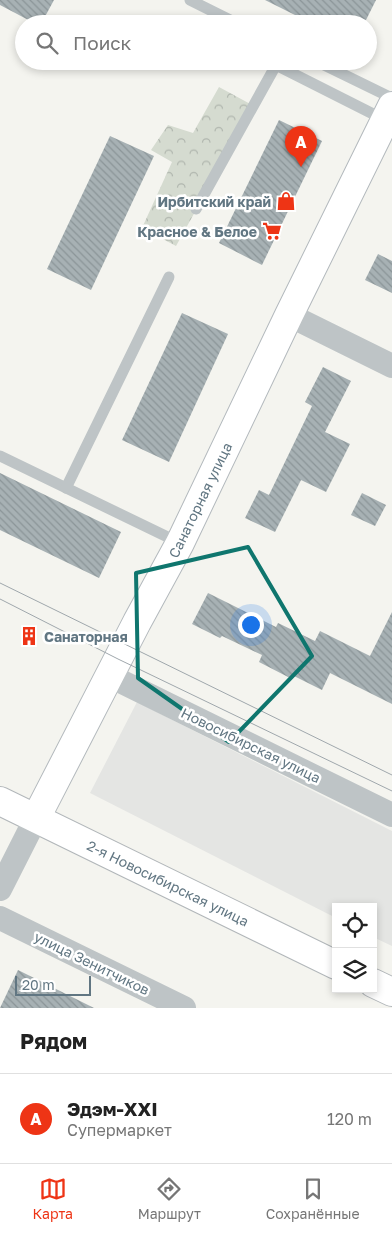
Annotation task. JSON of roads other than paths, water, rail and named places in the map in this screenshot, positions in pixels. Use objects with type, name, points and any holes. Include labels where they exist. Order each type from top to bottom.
[{"type":"street","name":"Санаторная улица","points":[[0,889],[180,543],[288,315],[390,108]]},
{"type":"street","points":[[288,315],[392,366]]},
{"type":"street","name":"Новосибирская улица","points":[[110,676],[392,815]]},
{"type":"street","name":"2-я Новосибирская улица","points":[[0,800],[332,963]]},
{"type":"street","name":"улица Зенитчиков","points":[[0,918],[184,1008]]},
{"type":"street","points":[[377,985],[392,992]]},
{"type":"lane","points":[[190,0],[220,15]]},
{"type":"lane","points":[[196,209],[273,70]]},
{"type":"lane","points":[[289,70],[390,108]]},
{"type":"lane","points":[[330,70],[390,108]]},
{"type":"lane","points":[[66,488],[169,277]]},
{"type":"lane","points":[[0,456],[180,543]]},
{"type":"tram line","points":[[0,583],[392,775]]},
{"type":"tram line","points":[[0,599],[118,659],[392,791]]},
{"type":"place","name":"Эдэм-XXI","points":[[301,167]]},
{"type":"place","name":"Ирбитский край","points":[[286,201]]},
{"type":"place","name":"Красное & Белое","points":[[272,231]]},
{"type":"place","name":"Санаторная","points":[[29,636]]}]
